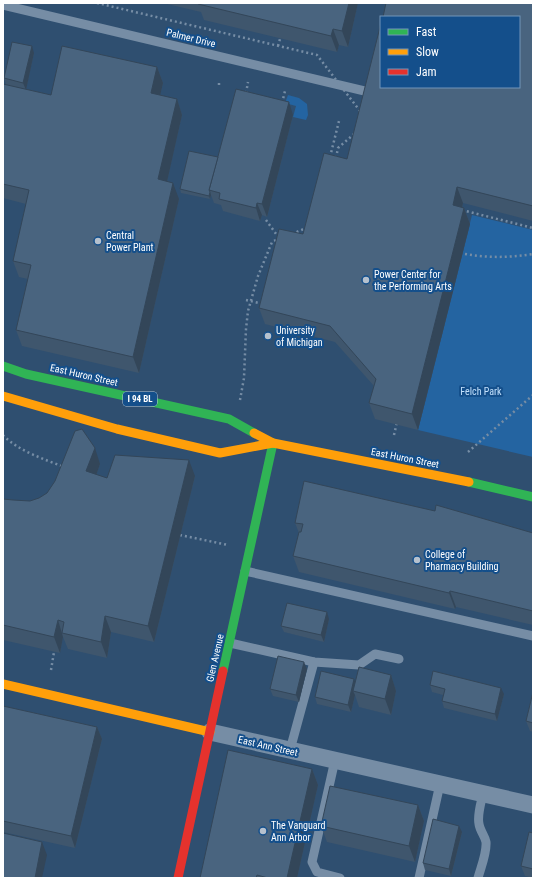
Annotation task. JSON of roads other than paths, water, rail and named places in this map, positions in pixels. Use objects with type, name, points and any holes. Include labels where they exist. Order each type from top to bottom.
[{"type":"main road","name":"East Huron Street","points":[[3,366],[26,374],[229,419],[273,443],[478,484],[533,497]]},
{"type":"main road","name":"East Huron Street","points":[[3,396],[118,429],[220,453],[273,443]]},
{"type":"main road","name":"Glen Avenue","points":[[178,878],[273,443]]},
{"type":"main road","name":"East Ann Street","points":[[3,684],[210,732]]},
{"type":"street","name":"East Ann Street","points":[[210,732],[533,805]]},
{"type":"lane","name":"Palmer Drive","points":[[3,5],[373,93]]},
{"type":"lane","points":[[245,571],[533,636]]},
{"type":"lane","points":[[230,643],[314,662],[359,665],[375,654],[399,660]]},
{"type":"lane","points":[[290,750],[314,662]]},
{"type":"lane","points":[[335,760],[312,862],[317,872],[340,878]]},
{"type":"lane","points":[[420,878],[440,784]]},
{"type":"lane","points":[[478,878],[485,851],[486,840],[481,832],[479,824],[483,794]]},
{"type":"place","name":"Central Power Plant","points":[[98,241]]},
{"type":"place","name":"Power Center for the Performing Arts","points":[[366,280]]},
{"type":"place","name":"University of Michigan","points":[[268,336]]},
{"type":"place","name":"College of Pharmacy Building","points":[[417,560]]},
{"type":"place","name":"The Vanguard Ann Arbor","points":[[263,831]]},
{"type":"park label","name":"Felch Park","points":[[481,391]]}]
